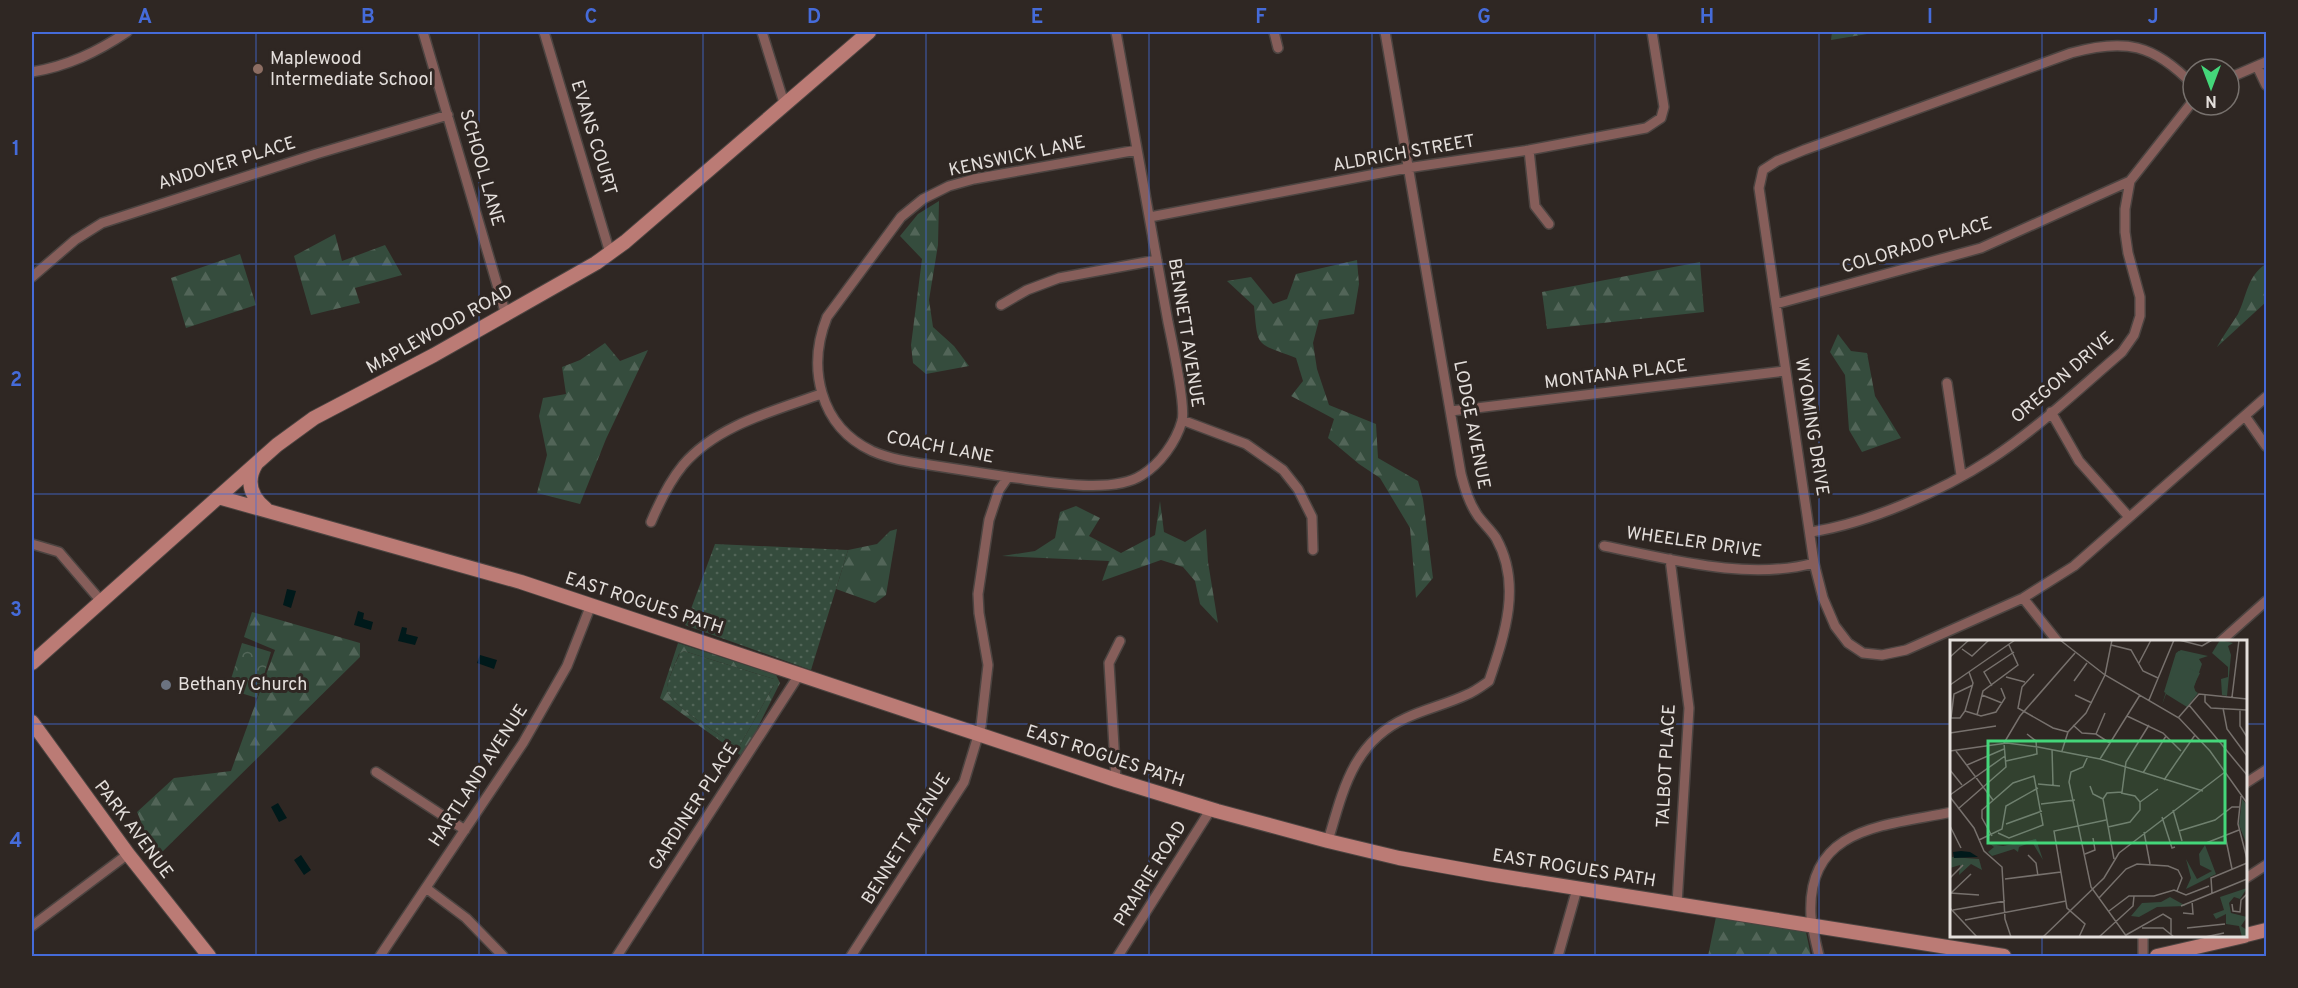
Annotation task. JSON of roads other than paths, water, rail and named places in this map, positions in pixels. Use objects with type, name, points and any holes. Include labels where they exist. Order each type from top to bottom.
[{"type":"street","points":[[32,72],[55,68],[78,60],[101,49],[127,32]]},
{"type":"street","name":"SCHOOL LANE","points":[[423,32],[506,315]]},
{"type":"street","name":"EVANS COURT","points":[[544,32],[610,253]]},
{"type":"street","points":[[762,32],[785,106]]},
{"type":"street","name":"MAPLEWOOD ROAD","points":[[32,663],[260,459],[314,418],[434,355],[596,264],[785,106],[869,32]]},
{"type":"street","name":"BENNETT AVENUE","points":[[851,957],[964,782],[979,735],[986,697],[988,665],[978,594],[989,520],[999,490],[1008,477],[1099,486],[1120,484],[1141,477],[1160,461],[1182,420],[1173,348],[1116,32]]},
{"type":"street","points":[[1274,32],[1278,48]]},
{"type":"street","name":"LODGE AVENUE","points":[[1328,841],[1350,775],[1358,758],[1376,737],[1405,718],[1467,695],[1489,681],[1507,622],[1510,586],[1507,560],[1495,537],[1478,516],[1467,497],[1461,474],[1385,32]]},
{"type":"street","name":"ALDRICH STREET","points":[[1150,217],[1407,168],[1529,150],[1646,128],[1661,118],[1664,107],[1652,32]]},
{"type":"street","name":"WYOMING DRIVE","points":[[2181,74],[2163,58],[2140,49],[2118,44],[2095,46],[1777,161],[1763,170],[1759,188],[1814,563],[1822,597],[1835,626],[1848,643],[1863,652],[1882,655],[1906,650],[2023,598],[2074,566],[2266,397]]},
{"type":"street","points":[[2241,73],[2262,64],[2266,85]]},
{"type":"street","name":"ANDOVER PLACE","points":[[32,277],[75,240],[111,219],[448,115]]},
{"type":"street","points":[[2130,181],[2181,117]]},
{"type":"street","name":"KENSWICK LANE","points":[[821,394],[816,357],[820,334],[827,317],[901,217],[923,199],[949,186],[974,179],[1137,150]]},
{"type":"street","points":[[1529,150],[1535,206],[1549,224]]},
{"type":"street","name":"COLORADO PLACE","points":[[1776,304],[1981,248],[2130,181]]},
{"type":"street","name":"OREGON DRIVE","points":[[1810,532],[1830,529],[1872,516],[1938,488],[1991,459],[2122,352],[2134,335],[2140,316],[2139,297],[2128,253],[2126,232],[2130,181]]},
{"type":"street","points":[[1001,305],[1027,290],[1059,278],[1157,260]]},
{"type":"street","name":"MONTANA PLACE","points":[[1451,411],[1785,371]]},
{"type":"street","points":[[1947,383],[1960,475]]},
{"type":"street","points":[[651,522],[659,503],[683,465],[702,447],[747,421],[821,394]]},
{"type":"street","name":"COACH LANE","points":[[821,394],[829,411],[839,424],[854,439],[872,451],[899,460],[1008,477]]},
{"type":"street","points":[[2051,412],[2079,461],[2129,517]]},
{"type":"street","points":[[2245,416],[2266,446]]},
{"type":"street","points":[[1182,420],[1246,444],[1283,470],[1298,489],[1312,516],[1313,550]]},
{"type":"street","points":[[260,459],[252,470],[250,486],[254,497],[268,511]]},
{"type":"street","name":"EAST ROGUES PATH","points":[[218,497],[521,582],[1116,780],[1328,841],[1399,858],[1578,889],[2004,957]]},
{"type":"street","points":[[32,544],[59,552],[101,601]]},
{"type":"street","name":"WHEELER DRIVE","points":[[1604,546],[1670,559],[1768,571],[1791,569],[1814,563]]},
{"type":"street","name":"TALBOT PLACE","points":[[1670,559],[1689,708],[1677,904]]},
{"type":"street","points":[[2023,598],[2056,640]]},
{"type":"street","points":[[2222,640],[2266,601]]},
{"type":"street","name":"HARTLAND AVENUE","points":[[380,957],[523,743],[552,695],[580,635],[591,605]]},
{"type":"street","points":[[1116,780],[1109,663],[1120,641]]},
{"type":"street","name":"GARDINER PLACE","points":[[617,957],[799,675]]},
{"type":"street","name":"PARK AVENUE","points":[[32,722],[128,854],[209,957]]},
{"type":"street","points":[[2247,782],[2266,770]]},
{"type":"street","points":[[376,772],[465,830]]},
{"type":"street","name":"PRAIRIE ROAD","points":[[1118,957],[1211,809]]},
{"type":"street","points":[[1819,957],[1813,927],[1812,903],[1814,883],[1824,857],[1846,838],[1869,829],[1950,812]]},
{"type":"street","points":[[32,926],[128,854]]},
{"type":"street","points":[[2247,877],[2266,865]]},
{"type":"street","points":[[426,888],[466,918],[503,957]]},
{"type":"street","points":[[1558,957],[1578,889]]},
{"type":"street","points":[[2247,935],[2266,930]]},
{"type":"street","points":[[2143,937],[2144,957]]},
{"type":"street","points":[[2157,957],[2237,937]]},
{"type":"water","points":[[287,589],[296,591],[291,608],[283,605]]},
{"type":"water","points":[[358,611],[364,613],[363,619],[373,622],[371,630],[354,625]]},
{"type":"water","points":[[402,627],[407,628],[406,634],[418,637],[415,645],[398,641]]},
{"type":"water","points":[[480,655],[497,660],[494,669],[477,663]]},
{"type":"water","points":[[278,803],[287,818],[279,822],[271,807]]},
{"type":"water","points":[[301,855],[311,870],[304,875],[294,860]]},
{"type":"place","name":"Maplewood Intermediate School","points":[[258,69]]},
{"type":"place","name":"Bethany Church","points":[[166,685]]}]
